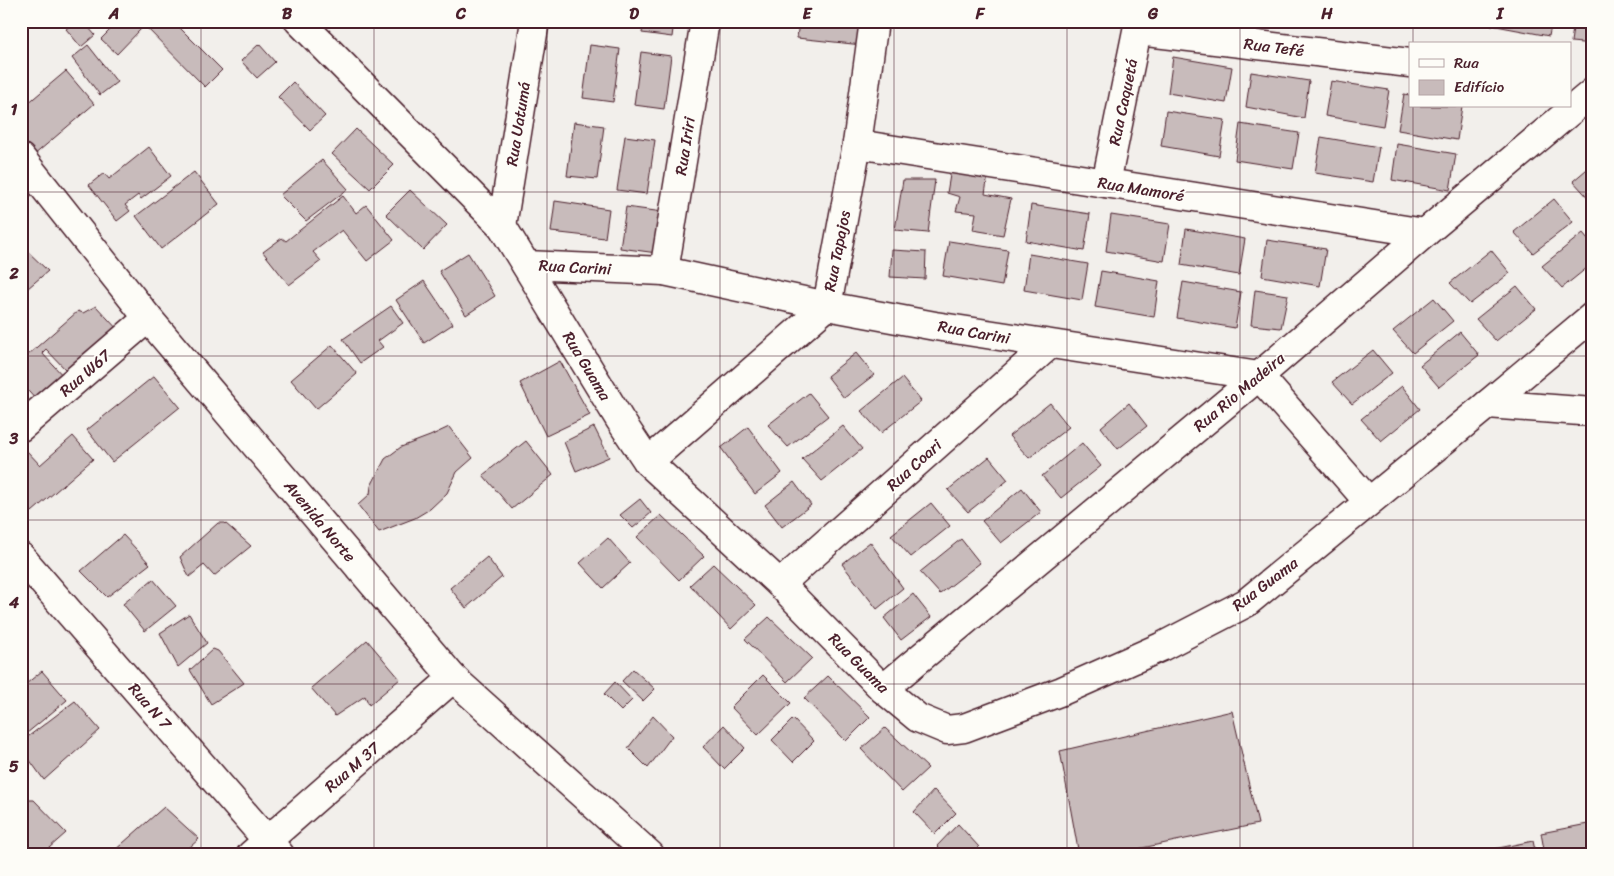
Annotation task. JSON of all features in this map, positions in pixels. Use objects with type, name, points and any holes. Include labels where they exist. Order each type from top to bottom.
[{"type":"street","name":"Rua Uatumá","points":[[502,226],[535,21]]},
{"type":"street","name":"Rua Iriri","points":[[664,272],[705,21]]},
{"type":"street","name":"Rua Tapajos","points":[[648,462],[826,306],[857,144],[874,21]]},
{"type":"street","name":"Rua Guama","points":[[311,24],[377,98],[502,226],[620,420],[648,462],[780,584],[884,689],[918,718],[947,730],[964,728],[1062,691],[1161,647],[1246,602],[1593,316]]},
{"type":"street","name":"Rua Tefé","points":[[1138,26],[1409,64]]},
{"type":"street","name":"Rua Caquetá","points":[[1106,183],[1138,26]]},
{"type":"street","points":[[1572,82],[1593,85]]},
{"type":"street","name":"Rua Rio Madeira","points":[[884,689],[1259,376],[1593,92]]},
{"type":"street","name":"Rua Mamoré","points":[[857,144],[1425,233]]},
{"type":"street","name":"Avenida Norte","points":[[21,158],[148,318],[453,678],[650,855]]},
{"type":"street","name":"Rua Carini","points":[[526,265],[664,272],[826,306],[1049,345],[1259,376]]},
{"type":"street","name":"Rua W67","points":[[21,427],[148,318]]},
{"type":"street","name":"Rua Coari","points":[[780,584],[1049,345]]},
{"type":"street","points":[[1259,376],[1368,501]]},
{"type":"street","points":[[1488,404],[1593,412]]},
{"type":"street","name":"Rua N 7","points":[[21,557],[266,850]]},
{"type":"street","name":"Rua M 37","points":[[266,850],[453,678]]},
{"type":"building","points":[[76,21],[83,21],[95,35],[81,47],[66,29]]},
{"type":"building","points":[[119,21],[134,21],[141,29],[117,54],[101,39]]},
{"type":"building","points":[[140,21],[173,21],[222,70],[205,87]]},
{"type":"building","points":[[596,21],[626,21],[625,27]]},
{"type":"building","points":[[644,21],[674,21],[672,37],[642,33]]},
{"type":"building","points":[[799,21],[865,21],[862,45],[797,38]]},
{"type":"building","points":[[1194,21],[1239,21],[1238,27]]},
{"type":"building","points":[[1453,21],[1476,21],[1476,25]]},
{"type":"building","points":[[1492,21],[1552,21],[1549,36],[1491,25]]},
{"type":"building","points":[[1574,21],[1593,21],[1593,44],[1571,42]]},
{"type":"building","points":[[259,44],[275,62],[257,78],[241,61]]},
{"type":"building","points":[[88,45],[117,82],[100,95],[72,58]]},
{"type":"building","points":[[590,45],[620,49],[613,102],[583,98]]},
{"type":"building","points":[[641,52],[671,56],[664,109],[634,105]]},
{"type":"building","points":[[1173,57],[1232,67],[1226,103],[1168,93]]},
{"type":"building","points":[[66,71],[94,104],[33,156],[21,142],[21,109]]},
{"type":"building","points":[[1251,72],[1309,81],[1304,118],[1246,107]]},
{"type":"building","points":[[1331,81],[1389,90],[1383,126],[1325,116]]},
{"type":"building","points":[[293,82],[325,116],[310,130],[278,97]]},
{"type":"building","points":[[1404,94],[1409,95],[1409,108],[1462,108],[1457,140],[1398,130]]},
{"type":"building","points":[[1166,111],[1225,120],[1219,156],[1161,146]]},
{"type":"building","points":[[574,122],[604,126],[597,179],[567,176]]},
{"type":"building","points":[[1240,124],[1299,133],[1293,169],[1235,160]]},
{"type":"building","points":[[356,129],[394,165],[370,189],[332,154]]},
{"type":"building","points":[[625,136],[655,140],[647,194],[617,190]]},
{"type":"building","points":[[1321,137],[1379,147],[1373,182],[1315,173]]},
{"type":"building","points":[[1397,144],[1456,154],[1450,190],[1392,180]]},
{"type":"building","points":[[149,147],[171,176],[141,199],[138,195],[125,205],[130,211],[117,221],[89,185],[104,173],[109,179]]},
{"type":"building","points":[[322,160],[348,189],[306,221],[280,195]]},
{"type":"building","points":[[1593,164],[1593,202],[1592,202],[1573,181]]},
{"type":"building","points":[[951,169],[988,175],[985,194],[1011,199],[1003,235],[973,230],[976,213],[956,211],[960,197],[947,193]]},
{"type":"building","points":[[194,172],[219,204],[161,249],[136,216]]},
{"type":"building","points":[[903,180],[935,180],[928,233],[895,230]]},
{"type":"building","points":[[410,190],[447,225],[423,250],[386,214]]},
{"type":"building","points":[[343,196],[356,213],[366,205],[394,240],[367,261],[342,230],[313,252],[321,261],[289,285],[263,252],[282,238],[286,241]]},
{"type":"building","points":[[1554,199],[1573,222],[1533,253],[1514,232]]},
{"type":"building","points":[[555,201],[609,209],[605,238],[551,232]]},
{"type":"building","points":[[1031,205],[1090,214],[1084,251],[1026,241]]},
{"type":"building","points":[[626,207],[663,212],[657,253],[620,248]]},
{"type":"building","points":[[1111,215],[1170,224],[1164,261],[1106,251]]},
{"type":"building","points":[[1186,229],[1245,239],[1239,275],[1181,265]]},
{"type":"building","points":[[1583,233],[1593,245],[1593,263],[1562,288],[1542,266]]},
{"type":"building","points":[[1267,240],[1326,249],[1320,286],[1262,276]]},
{"type":"building","points":[[949,241],[1008,250],[1002,286],[943,276]]},
{"type":"building","points":[[21,245],[48,271],[21,294]]},
{"type":"building","points":[[892,250],[926,252],[925,279],[890,277]]},
{"type":"building","points":[[1491,250],[1510,273],[1470,304],[1450,283]]},
{"type":"building","points":[[468,253],[495,296],[466,315],[439,271]]},
{"type":"building","points":[[1029,254],[1088,264],[1082,300],[1024,290]]},
{"type":"building","points":[[1101,271],[1159,281],[1154,317],[1095,307]]},
{"type":"building","points":[[424,281],[453,324],[424,343],[396,300]]},
{"type":"building","points":[[1183,282],[1241,292],[1235,328],[1177,318]]},
{"type":"building","points":[[1517,286],[1536,309],[1496,341],[1476,319]]},
{"type":"building","points":[[1255,290],[1288,295],[1281,328],[1251,325]]},
{"type":"building","points":[[1434,298],[1453,321],[1413,353],[1393,331]]},
{"type":"building","points":[[96,306],[119,331],[82,363],[80,358],[66,370],[46,349],[42,353],[65,378],[37,401],[21,383],[21,361],[78,311],[83,313]]},
{"type":"building","points":[[391,306],[403,323],[378,341],[383,347],[360,363],[343,339]]},
{"type":"building","points":[[1460,332],[1479,355],[1439,387],[1420,365]]},
{"type":"building","points":[[332,345],[357,374],[316,409],[291,380]]},
{"type":"building","points":[[1373,350],[1392,373],[1352,404],[1332,382]]},
{"type":"building","points":[[856,353],[874,375],[844,398],[827,376]]},
{"type":"building","points":[[560,361],[590,415],[546,436],[520,383]]},
{"type":"building","points":[[154,376],[180,407],[112,462],[87,430]]},
{"type":"building","points":[[902,378],[921,401],[881,433],[861,411]]},
{"type":"building","points":[[1402,386],[1420,409],[1381,441],[1361,419]]},
{"type":"building","points":[[809,393],[828,416],[788,447],[768,425]]},
{"type":"building","points":[[1050,403],[1069,427],[1029,458],[1009,436]]},
{"type":"building","points":[[1129,403],[1147,426],[1118,449],[1101,427]]},
{"type":"building","points":[[843,426],[862,449],[822,481],[802,459]]},
{"type":"building","points":[[449,427],[473,458],[457,472],[447,493],[430,509],[415,518],[379,532],[358,505],[370,494],[371,486],[385,459],[401,447]]},
{"type":"building","points":[[594,427],[609,457],[576,471],[564,442]]},
{"type":"building","points":[[748,427],[782,473],[755,494],[721,448]]},
{"type":"building","points":[[73,436],[93,459],[32,512],[21,500],[21,455],[27,451],[40,465]]},
{"type":"building","points":[[526,441],[553,475],[512,509],[483,475]]},
{"type":"building","points":[[1082,443],[1101,466],[1061,498],[1042,476]]},
{"type":"building","points":[[989,457],[1008,480],[968,512],[948,490]]},
{"type":"building","points":[[794,482],[811,505],[782,527],[765,505]]},
{"type":"building","points":[[1022,488],[1041,512],[1001,543],[982,521]]},
{"type":"building","points":[[640,499],[651,513],[633,528],[620,515]]},
{"type":"building","points":[[931,503],[950,526],[911,557],[891,535]]},
{"type":"building","points":[[661,515],[704,556],[679,580],[637,537]]},
{"type":"building","points":[[218,523],[225,523],[251,546],[214,576],[204,565],[189,577],[180,557]]},
{"type":"building","points":[[123,535],[150,564],[107,597],[81,571]]},
{"type":"building","points":[[608,538],[630,563],[603,588],[580,563]]},
{"type":"building","points":[[961,539],[980,563],[940,594],[920,572]]},
{"type":"building","points":[[870,542],[903,588],[877,609],[842,564]]},
{"type":"building","points":[[487,557],[502,577],[466,608],[450,588]]},
{"type":"building","points":[[713,564],[756,605],[731,629],[690,585]]},
{"type":"building","points":[[153,579],[176,606],[145,631],[123,604]]},
{"type":"building","points":[[913,594],[931,617],[901,640],[884,618]]},
{"type":"building","points":[[189,614],[207,643],[178,667],[160,633]]},
{"type":"building","points":[[769,617],[812,658],[787,682],[745,639]]},
{"type":"building","points":[[367,640],[400,679],[369,705],[365,696],[335,716],[311,688]]},
{"type":"building","points":[[213,649],[218,651],[244,683],[211,704],[190,670]]},
{"type":"building","points":[[633,669],[655,689],[643,701],[622,681]]},
{"type":"building","points":[[42,671],[67,700],[21,738],[21,688]]},
{"type":"building","points":[[763,675],[791,703],[758,735],[731,707]]},
{"type":"building","points":[[828,676],[870,717],[846,741],[804,698]]},
{"type":"building","points":[[615,682],[632,700],[621,711],[604,694]]},
{"type":"building","points":[[75,701],[100,730],[44,780],[21,748],[21,742]]},
{"type":"building","points":[[1232,711],[1258,824],[1108,855],[1079,855],[1060,751]]},
{"type":"building","points":[[653,716],[672,736],[648,768],[628,748]]},
{"type":"building","points":[[793,719],[814,741],[793,762],[772,740]]},
{"type":"building","points":[[724,725],[745,748],[724,769],[703,747]]},
{"type":"building","points":[[885,728],[928,768],[902,792],[861,749]]},
{"type":"building","points":[[934,790],[956,813],[935,834],[914,812]]},
{"type":"building","points":[[29,800],[34,800],[66,833],[41,855],[21,855],[21,806]]},
{"type":"building","points":[[164,807],[199,839],[181,855],[117,855],[114,851]]},
{"type":"building","points":[[1593,823],[1593,855],[1545,855],[1541,833]]},
{"type":"building","points":[[958,824],[979,847],[971,855],[946,855],[937,846]]},
{"type":"building","points":[[1533,841],[1536,855],[1480,855],[1479,852]]}]
